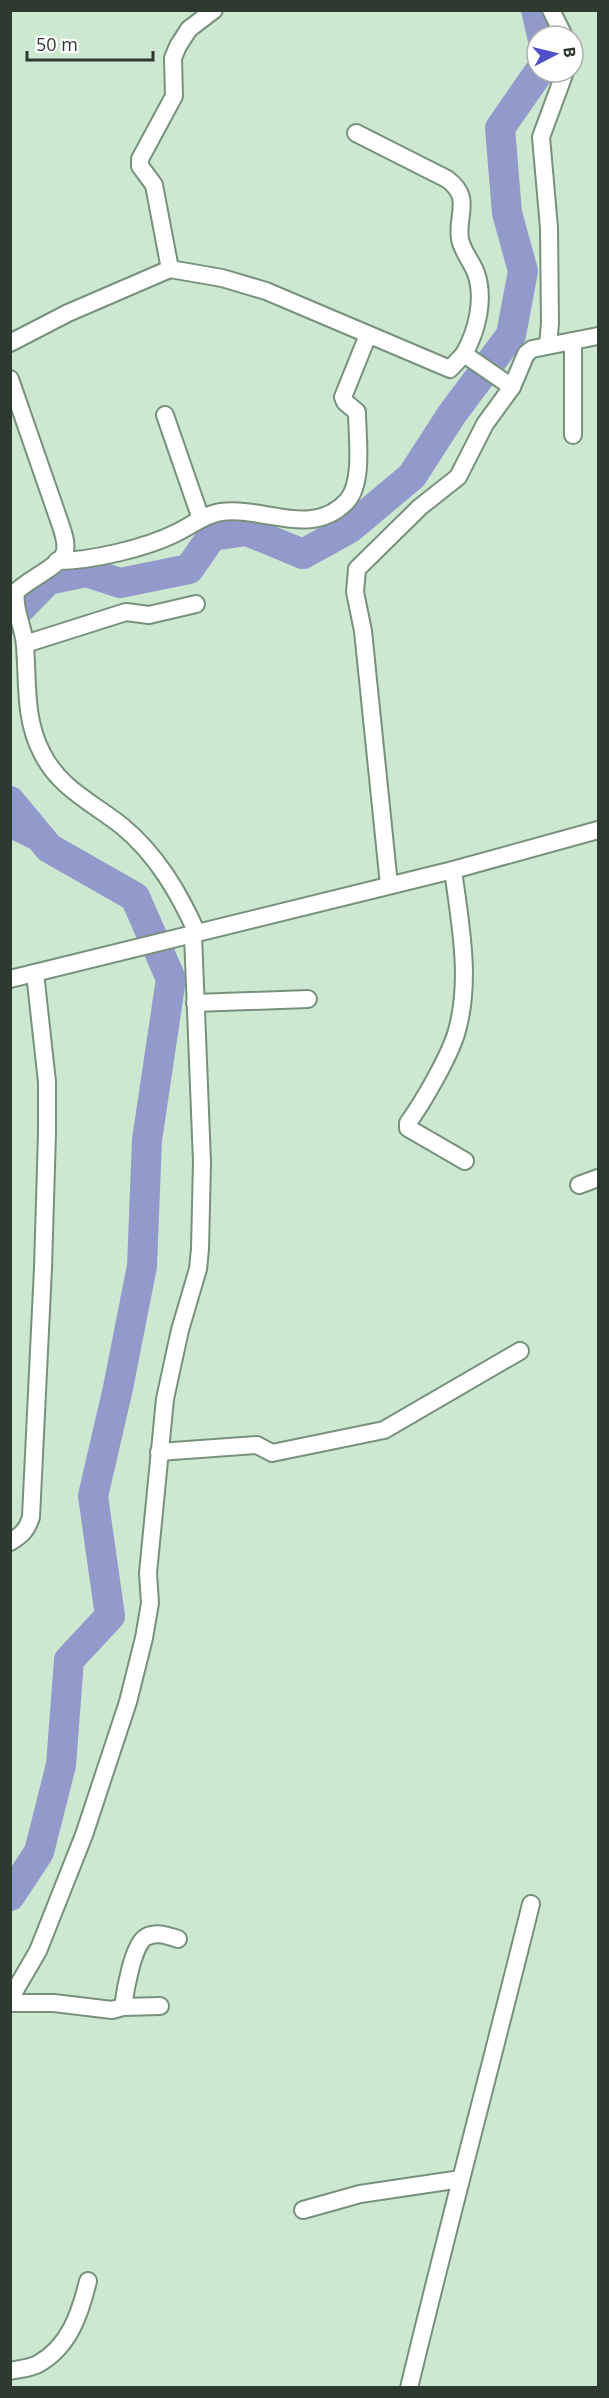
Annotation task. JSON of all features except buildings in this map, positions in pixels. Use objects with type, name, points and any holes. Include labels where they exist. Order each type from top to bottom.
[{"type":"street","points":[[170,269],[154,185],[140,166],[140,159],[174,96],[173,58],[178,46],[189,29],[214,10]]},
{"type":"street","points":[[551,10],[558,24]]},
{"type":"street","points":[[548,345],[550,323],[549,228],[541,138],[561,84]]},
{"type":"street","points":[[356,133],[447,179],[459,190],[463,211],[459,231],[460,242],[475,272],[479,290],[471,358]]},
{"type":"street","points":[[10,342],[170,269],[222,278],[266,291],[450,369],[471,358]]},
{"type":"street","points":[[57,561],[87,559],[157,541],[218,512],[234,511],[305,521],[329,514],[348,500],[354,489],[357,470],[357,412],[345,402],[343,397],[368,335]]},
{"type":"street","points":[[389,885],[363,631],[355,592],[355,575],[364,560],[420,507],[458,477],[481,431],[526,354],[537,346],[598,336]]},
{"type":"street","points":[[573,341],[573,435]]},
{"type":"street","points":[[471,358],[509,385]]},
{"type":"street","points":[[10,380],[64,535],[64,554],[23,584],[16,592],[16,607],[23,634],[26,698],[35,736],[50,767],[60,781],[123,827],[155,860],[176,890],[192,935],[202,1162],[198,1269],[171,1367],[159,1452],[148,1573],[150,1603],[131,1692],[84,1835],[60,1898],[38,1951],[10,2001],[54,2003],[112,2010],[123,2007],[160,2006]]},
{"type":"street","points":[[165,415],[201,519]]},
{"type":"street","points":[[23,634],[126,612],[149,615],[196,604]]},
{"type":"street","points":[[10,979],[453,870],[598,830]]},
{"type":"street","points":[[453,870],[462,936],[464,986],[462,1005],[456,1035],[427,1093],[408,1124],[408,1128],[465,1161]]},
{"type":"street","points":[[10,1542],[28,1528],[31,1517],[44,1268],[46,1082],[35,973]]},
{"type":"street","points":[[195,1003],[308,999]]},
{"type":"street","points":[[579,1185],[598,1178]]},
{"type":"street","points":[[159,1452],[257,1444],[272,1454],[384,1430],[520,1351]]},
{"type":"street","points":[[409,2388],[447,2227],[531,1904]]},
{"type":"street","points":[[123,2007],[136,1950],[141,1941],[157,1934],[178,1938]]},
{"type":"street","points":[[303,2210],[360,2194],[461,2179]]},
{"type":"street","points":[[10,2371],[37,2365],[58,2349],[75,2325],[88,2281]]},
{"type":"waterway","points":[[536,10],[539,24]]},
{"type":"waterway","points":[[10,619],[48,580],[86,572],[120,583],[189,569],[212,536],[247,531],[303,554],[350,528],[412,476],[452,414],[511,335],[523,271],[507,213],[500,128],[531,84]]},
{"type":"waterway","points":[[10,801],[49,848],[135,897],[171,979],[147,1140],[142,1266],[118,1388],[93,1496],[110,1616],[69,1660],[61,1765],[39,1852],[10,1896]]},
{"type":"waterway","points":[[10,829],[49,848]]}]
